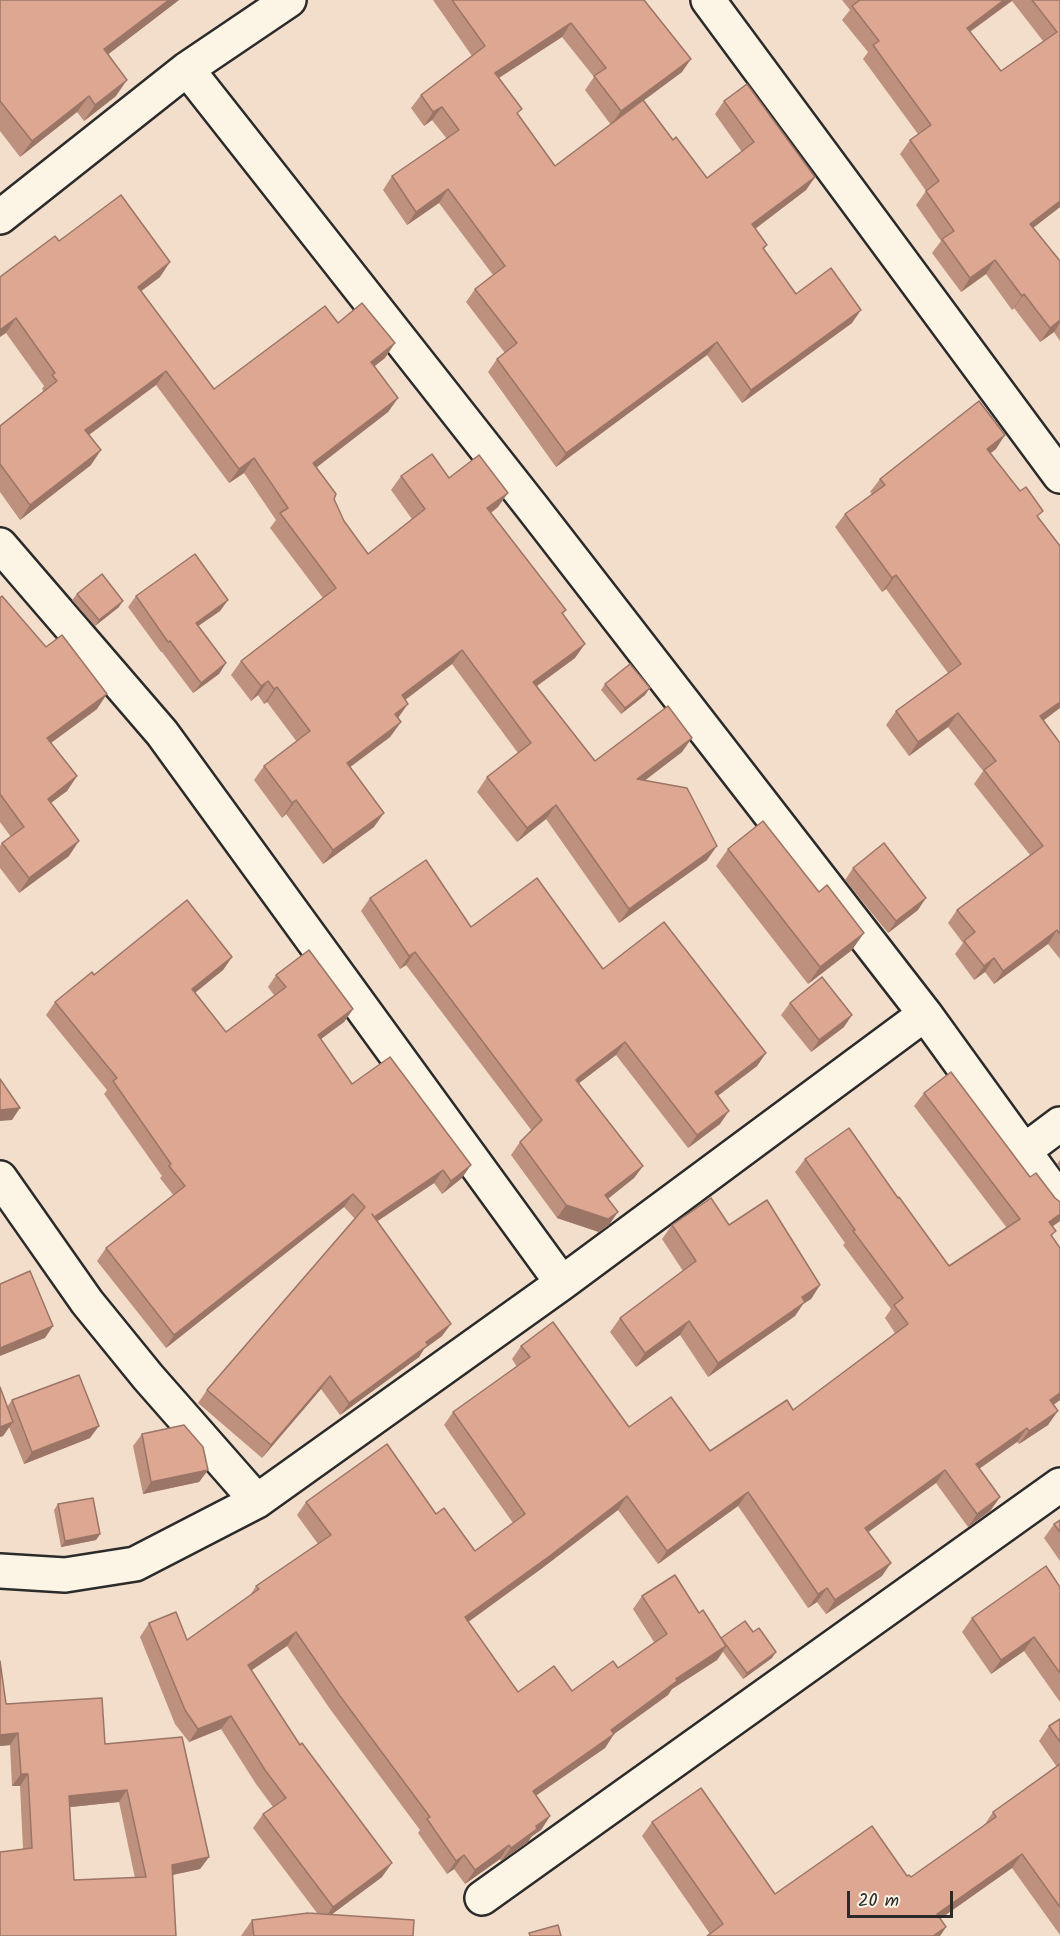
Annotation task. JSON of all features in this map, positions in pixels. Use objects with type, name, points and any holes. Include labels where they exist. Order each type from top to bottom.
[{"type":"street","points":[[3,208],[187,69],[289,0]]},
{"type":"street","points":[[708,0],[1060,476]]},
{"type":"street","points":[[187,69],[532,507],[925,1014],[1060,1200]]},
{"type":"street","points":[[0,545],[162,733],[562,1283]]},
{"type":"street","points":[[0,1571],[65,1575],[135,1564],[257,1501],[562,1283],[925,1014]]},
{"type":"street","points":[[1024,1151],[1060,1124]]},
{"type":"street","points":[[0,1179],[87,1302],[148,1377],[257,1501]]},
{"type":"street","points":[[482,1898],[1060,1485]]},
{"type":"building","points":[[0,0],[169,0],[104,49],[127,80],[95,105],[89,96],[32,141],[0,101]]},
{"type":"building","points":[[452,0],[644,0],[691,59],[621,111],[594,76],[606,68],[571,23],[495,73],[522,109],[517,113],[555,166],[643,100],[673,140],[676,137],[707,178],[754,142],[724,101],[747,84],[815,177],[752,224],[767,245],[763,248],[796,294],[831,268],[861,310],[751,390],[717,342],[566,453],[497,359],[517,343],[475,289],[505,266],[448,189],[416,212],[392,176],[459,130],[442,107],[433,112],[421,95],[485,46]]},
{"type":"building","points":[[860,0],[1004,0],[967,28],[1001,71],[1057,32],[1032,0],[1060,0],[1060,201],[1030,224],[1060,261],[1060,320],[1050,328],[995,260],[970,278],[942,239],[954,231],[926,191],[939,181],[910,140],[931,125],[873,45],[879,41],[852,6]]},
{"type":"building","points":[[121,195],[170,262],[138,287],[214,389],[325,306],[338,323],[362,303],[395,343],[371,362],[398,398],[313,463],[336,494],[334,499],[344,521],[368,554],[425,509],[401,476],[432,454],[449,478],[479,455],[508,493],[487,508],[566,610],[562,613],[585,644],[533,682],[595,761],[668,706],[692,738],[637,779],[687,788],[717,846],[629,909],[556,805],[527,828],[487,777],[531,743],[462,650],[402,695],[408,704],[395,714],[401,722],[347,763],[384,813],[333,850],[296,800],[292,803],[264,766],[310,731],[277,687],[274,689],[268,681],[261,686],[241,661],[336,588],[280,513],[288,508],[254,458],[239,469],[166,371],[85,430],[101,450],[30,505],[0,464],[0,426],[57,381],[52,375],[55,373],[16,318],[0,330],[0,277],[55,236],[59,241]]},
{"type":"building","points":[[979,401],[1005,435],[987,449],[1020,491],[1026,487],[1043,511],[1037,516],[1060,546],[1060,702],[1040,716],[1060,743],[1060,934],[1057,930],[1003,971],[994,958],[984,966],[964,941],[975,932],[957,910],[1043,846],[984,770],[996,761],[958,713],[918,742],[896,711],[961,664],[896,575],[892,578],[845,514],[885,485],[880,479]]},
{"type":"building","points":[[195,554],[228,600],[196,623],[226,663],[201,683],[170,641],[168,642],[136,596]]},
{"type":"building","points":[[102,574],[123,601],[99,620],[77,594]]},
{"type":"building","points":[[2,596],[46,647],[62,635],[107,694],[47,738],[77,776],[48,799],[79,841],[29,878],[2,843],[24,827],[0,794],[0,598]]},
{"type":"building","points":[[630,664],[650,688],[625,708],[605,684]]},
{"type":"building","points":[[763,821],[819,892],[827,885],[864,933],[820,967],[728,849]]},
{"type":"building","points":[[884,843],[926,898],[896,921],[853,868]]},
{"type":"building","points":[[426,860],[471,927],[537,878],[603,969],[664,922],[766,1053],[715,1092],[729,1111],[697,1135],[625,1042],[576,1080],[643,1166],[605,1195],[618,1212],[608,1219],[566,1205],[520,1142],[542,1120],[415,952],[409,956],[370,898]]},
{"type":"building","points":[[187,900],[232,957],[192,989],[226,1032],[286,987],[276,975],[309,950],[353,1009],[318,1035],[352,1084],[390,1057],[471,1165],[451,1181],[443,1170],[374,1217],[451,1324],[426,1342],[428,1345],[349,1403],[330,1376],[271,1445],[207,1390],[365,1207],[353,1194],[174,1335],[106,1248],[185,1186],[169,1166],[171,1164],[113,1081],[117,1078],[55,1002],[92,972],[94,975]]},
{"type":"building","points":[[822,977],[852,1015],[819,1040],[790,1003]]},
{"type":"building","points":[[951,1072],[1030,1177],[1036,1173],[1060,1202],[1060,1214],[1049,1222],[1056,1231],[1051,1235],[1060,1248],[1060,1393],[1050,1400],[1058,1411],[1029,1431],[1027,1428],[976,1464],[1000,1497],[977,1514],[945,1470],[865,1528],[891,1563],[835,1600],[827,1588],[818,1594],[748,1492],[667,1551],[627,1496],[465,1617],[518,1692],[554,1666],[572,1691],[613,1661],[618,1668],[667,1634],[642,1596],[675,1575],[699,1613],[703,1610],[726,1646],[676,1679],[677,1681],[611,1730],[614,1734],[533,1791],[550,1816],[536,1826],[537,1829],[511,1848],[509,1845],[475,1870],[464,1855],[456,1861],[427,1819],[430,1817],[340,1696],[296,1632],[248,1665],[300,1745],[302,1743],[392,1863],[333,1907],[263,1814],[286,1798],[265,1770],[231,1716],[198,1729],[185,1710],[149,1623],[176,1612],[187,1640],[259,1589],[256,1586],[331,1535],[306,1502],[387,1444],[436,1514],[444,1508],[475,1551],[525,1514],[453,1412],[530,1357],[521,1346],[553,1322],[629,1427],[671,1397],[710,1451],[787,1400],[793,1410],[908,1324],[894,1305],[903,1298],[853,1231],[855,1230],[805,1159],[849,1128],[949,1266],[1020,1219],[924,1093]]},
{"type":"building","points":[[0,1079],[20,1108],[0,1110]]},
{"type":"building","points":[[711,1198],[729,1225],[767,1200],[820,1285],[802,1297],[805,1302],[718,1363],[689,1321],[645,1353],[620,1318],[696,1261],[672,1225]]},
{"type":"building","points":[[30,1271],[53,1326],[0,1348],[0,1284]]},
{"type":"building","points":[[79,1375],[99,1426],[32,1452],[12,1400]]},
{"type":"building","points":[[0,1387],[13,1422],[0,1427]]},
{"type":"building","points":[[184,1425],[203,1447],[208,1470],[151,1482],[142,1434]]},
{"type":"building","points":[[93,1498],[100,1534],[65,1541],[58,1504]]},
{"type":"building","points":[[1060,1520],[1060,1532],[1054,1524]]},
{"type":"building","points":[[1046,1566],[1060,1587],[1060,1673],[1034,1637],[1001,1660],[972,1618]]},
{"type":"building","points":[[745,1621],[753,1632],[759,1628],[776,1652],[747,1673],[721,1638]]},
{"type":"building","points":[[0,1661],[6,1704],[102,1698],[105,1744],[182,1737],[209,1857],[172,1865],[176,1936],[0,1936],[0,1852],[32,1848],[28,1774],[21,1774],[18,1733],[0,1735]],"holes":[[[127,1790],[146,1877],[74,1880],[69,1796]]]},
{"type":"building","points":[[1060,1719],[1060,1742],[1049,1726]]},
{"type":"building","points":[[1060,1764],[1060,1907],[1022,1854],[937,1914],[946,1927],[933,1936],[707,1936],[723,1924],[652,1822],[701,1788],[775,1894],[872,1826],[907,1876],[911,1877],[996,1817],[993,1812]]},
{"type":"building","points":[[308,1913],[414,1920],[413,1936],[254,1936],[252,1920]]},
{"type":"building","points":[[558,1925],[561,1936],[530,1936],[529,1933]]}]
